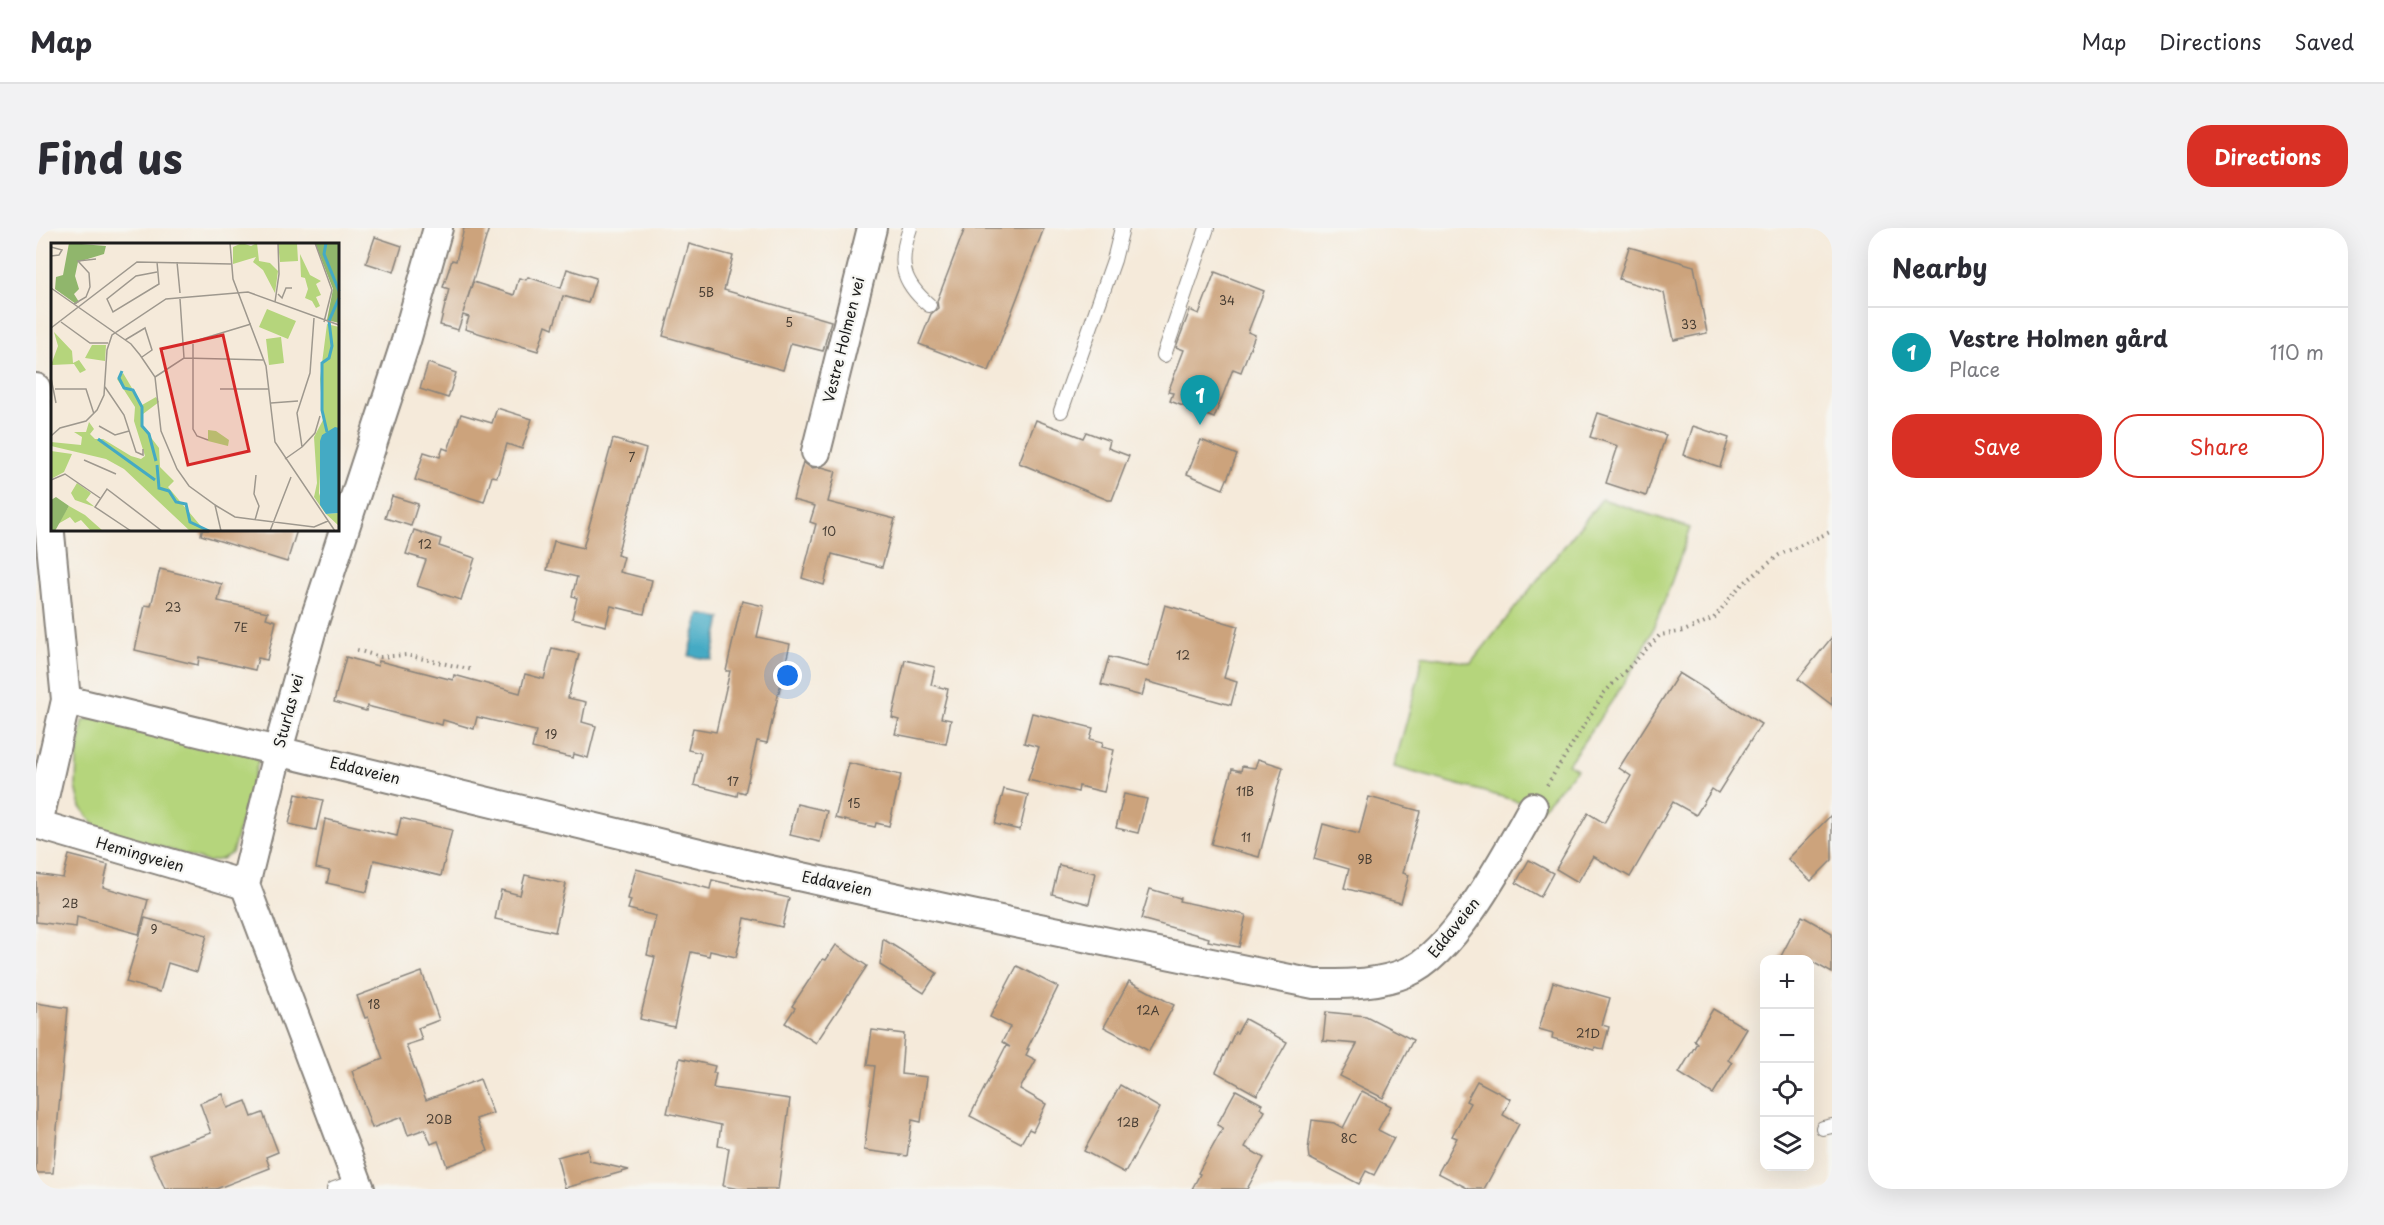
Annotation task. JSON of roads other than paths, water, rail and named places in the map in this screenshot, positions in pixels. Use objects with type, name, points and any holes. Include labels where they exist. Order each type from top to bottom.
[{"type":"street","name":"Sturlas vei","points":[[245,885],[278,750],[313,625],[406,340],[438,228]]},
{"type":"street","name":"Vestre Holmen vei","points":[[816,452],[872,228]]},
{"type":"street","points":[[36,388],[66,700],[37,824]]},
{"type":"street","name":"Eddaveien","points":[[66,700],[766,869],[971,914],[1314,984],[1368,984],[1409,972],[1434,957],[1487,888],[1533,807]]},
{"type":"street","name":"Hemingveien","points":[[37,824],[245,885]]},
{"type":"street","points":[[245,885],[350,1186]]},
{"type":"lane","points":[[910,228],[903,254],[906,281],[929,305]]},
{"type":"lane","points":[[1061,411],[1114,260],[1122,228]]},
{"type":"lane","points":[[1164,355],[1207,228]]},
{"type":"water","points":[[699,614],[721,618],[712,660],[689,656]]},
{"type":"place","name":"Vestre Holmen gård","points":[[1200,425]]}]
